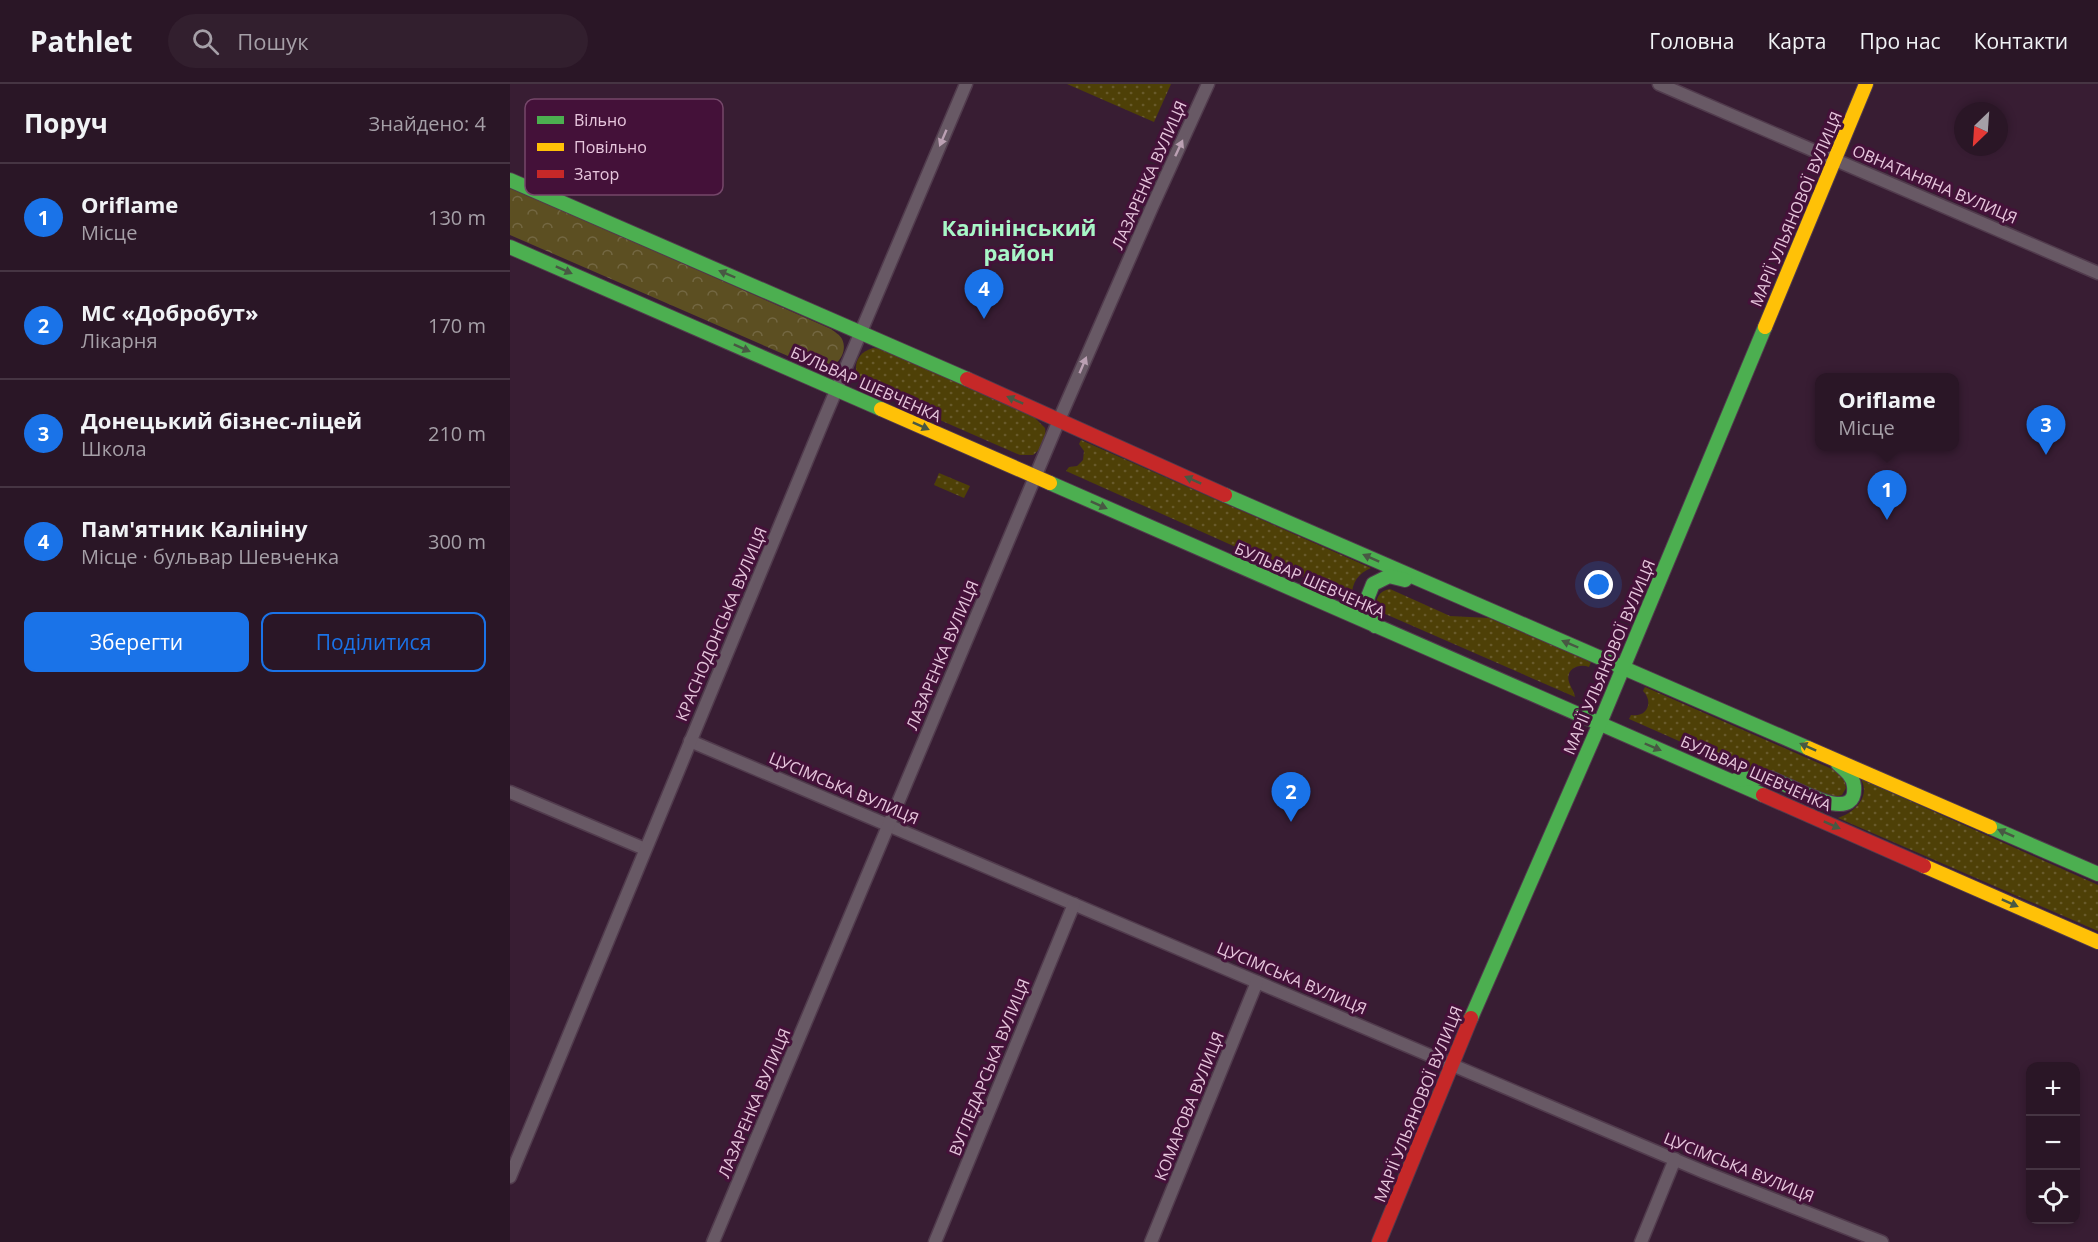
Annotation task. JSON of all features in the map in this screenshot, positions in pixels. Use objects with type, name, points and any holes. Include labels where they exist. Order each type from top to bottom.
[{"type":"main road","name":"МАРІЇ УЛЬЯНОВОЇ ВУЛИЦЯ","points":[[1379,1242],[1451,1064],[1600,723],[1866,84]]},
{"type":"main road","points":[[510,180],[525,186]]},
{"type":"main road","points":[[545,195],[2098,874]]},
{"type":"main road","name":"БУЛЬВАР ШЕВЧЕНКА","points":[[510,247],[2098,942]]},
{"type":"main road","points":[[1375,626],[1368,606],[1369,591],[1373,584],[1387,576],[1394,575],[1447,599],[1465,599]]},
{"type":"main road","points":[[1730,780],[1770,778],[1839,806],[1847,803],[1852,797],[1853,780],[1830,757]]},
{"type":"street","name":"КРАСНОДОНСЬКА ВУЛИЦЯ","points":[[510,1178],[690,741],[966,84]]},
{"type":"street","name":"ЛАЗАРЕНКА ВУЛИЦЯ","points":[[713,1242],[1059,420],[1208,84]]},
{"type":"street","name":"ОВНАТАНЯНА ВУЛИЦЯ","points":[[1659,84],[2098,273]]},
{"type":"street","name":"ЦУСІМСЬКА ВУЛИЦЯ","points":[[690,741],[1674,1159],[1882,1242]]},
{"type":"street","points":[[510,792],[645,849]]},
{"type":"street","name":"ВУГЛЕДАРСЬКА ВУЛИЦЯ","points":[[935,1242],[1074,904]]},
{"type":"street","name":"КОМАРОВА ВУЛИЦЯ","points":[[1150,1242],[1257,982]]},
{"type":"street","points":[[1641,1242],[1674,1159]]},
{"type":"shaded area","points":[[1067,84],[1171,84],[1154,122]]},
{"type":"shaded area","points":[[873,348],[882,349],[1034,417],[1045,428],[1041,446],[1033,455],[1020,455],[869,389],[859,378],[856,366],[861,355]]},
{"type":"shaded area","points":[[1081,440],[1371,568],[1356,580],[1352,599],[1066,471],[1083,460],[1084,451],[1079,444]]},
{"type":"shaded area","points":[[939,473],[970,486],[964,498],[934,485]]},
{"type":"shaded area","points":[[1390,589],[1450,616],[1489,618],[1591,662],[1589,667],[1574,668],[1569,674],[1569,682],[1575,697],[1383,613],[1376,603],[1380,593]]},
{"type":"shaded area","points":[[1645,687],[1841,773],[1846,788],[1842,795],[1835,797],[1749,772],[1629,719],[1631,715],[1645,712],[1647,708],[1648,700],[1643,691]]},
{"type":"shaded area","points":[[1861,779],[2098,885],[2098,931],[1838,818],[1855,808],[1862,798],[1864,786]]},
{"type":"green space","points":[[510,187],[831,329],[842,339],[844,350],[836,364],[826,369],[816,368],[510,235]]},
{"type":"traffic: fast","points":[[510,180],[525,187]]},
{"type":"traffic: fast","points":[[544,195],[967,379]]},
{"type":"traffic: fast","points":[[510,247],[881,409]]},
{"type":"traffic: fast","points":[[1471,1018],[1600,723],[1765,327]]},
{"type":"traffic: fast","points":[[1050,483],[1763,795]]},
{"type":"traffic: fast","points":[[1225,495],[1808,748]]},
{"type":"traffic: fast","points":[[1375,626],[1367,599],[1373,584],[1389,576],[1405,580]]},
{"type":"traffic: fast","points":[[1736,780],[1769,778],[1818,799],[1844,804],[1852,798],[1854,786],[1850,776],[1838,764]]},
{"type":"traffic: fast","points":[[1990,827],[2098,874]]},
{"type":"traffic: slow","points":[[1765,327],[1866,84]]},
{"type":"traffic: slow","points":[[881,409],[1050,483]]},
{"type":"traffic: slow","points":[[1808,748],[1990,827]]},
{"type":"traffic: slow","points":[[1924,866],[2098,942]]},
{"type":"traffic: jam","points":[[967,379],[1225,495]]},
{"type":"traffic: jam","points":[[1763,795],[1924,866]]},
{"type":"traffic: jam","points":[[1379,1242],[1471,1018]]},
{"type":"place","name":"Пам'ятник Калініну","points":[[984,319]]},
{"type":"place","name":"Донецький бізнес-ліцей","points":[[2046,455]]},
{"type":"place","name":"Oriflame","points":[[1887,520]]},
{"type":"place","name":"МС «Добробут»","points":[[1291,822]]},
{"type":"district","name":"Калінінський район","points":[[1019,240]]}]
